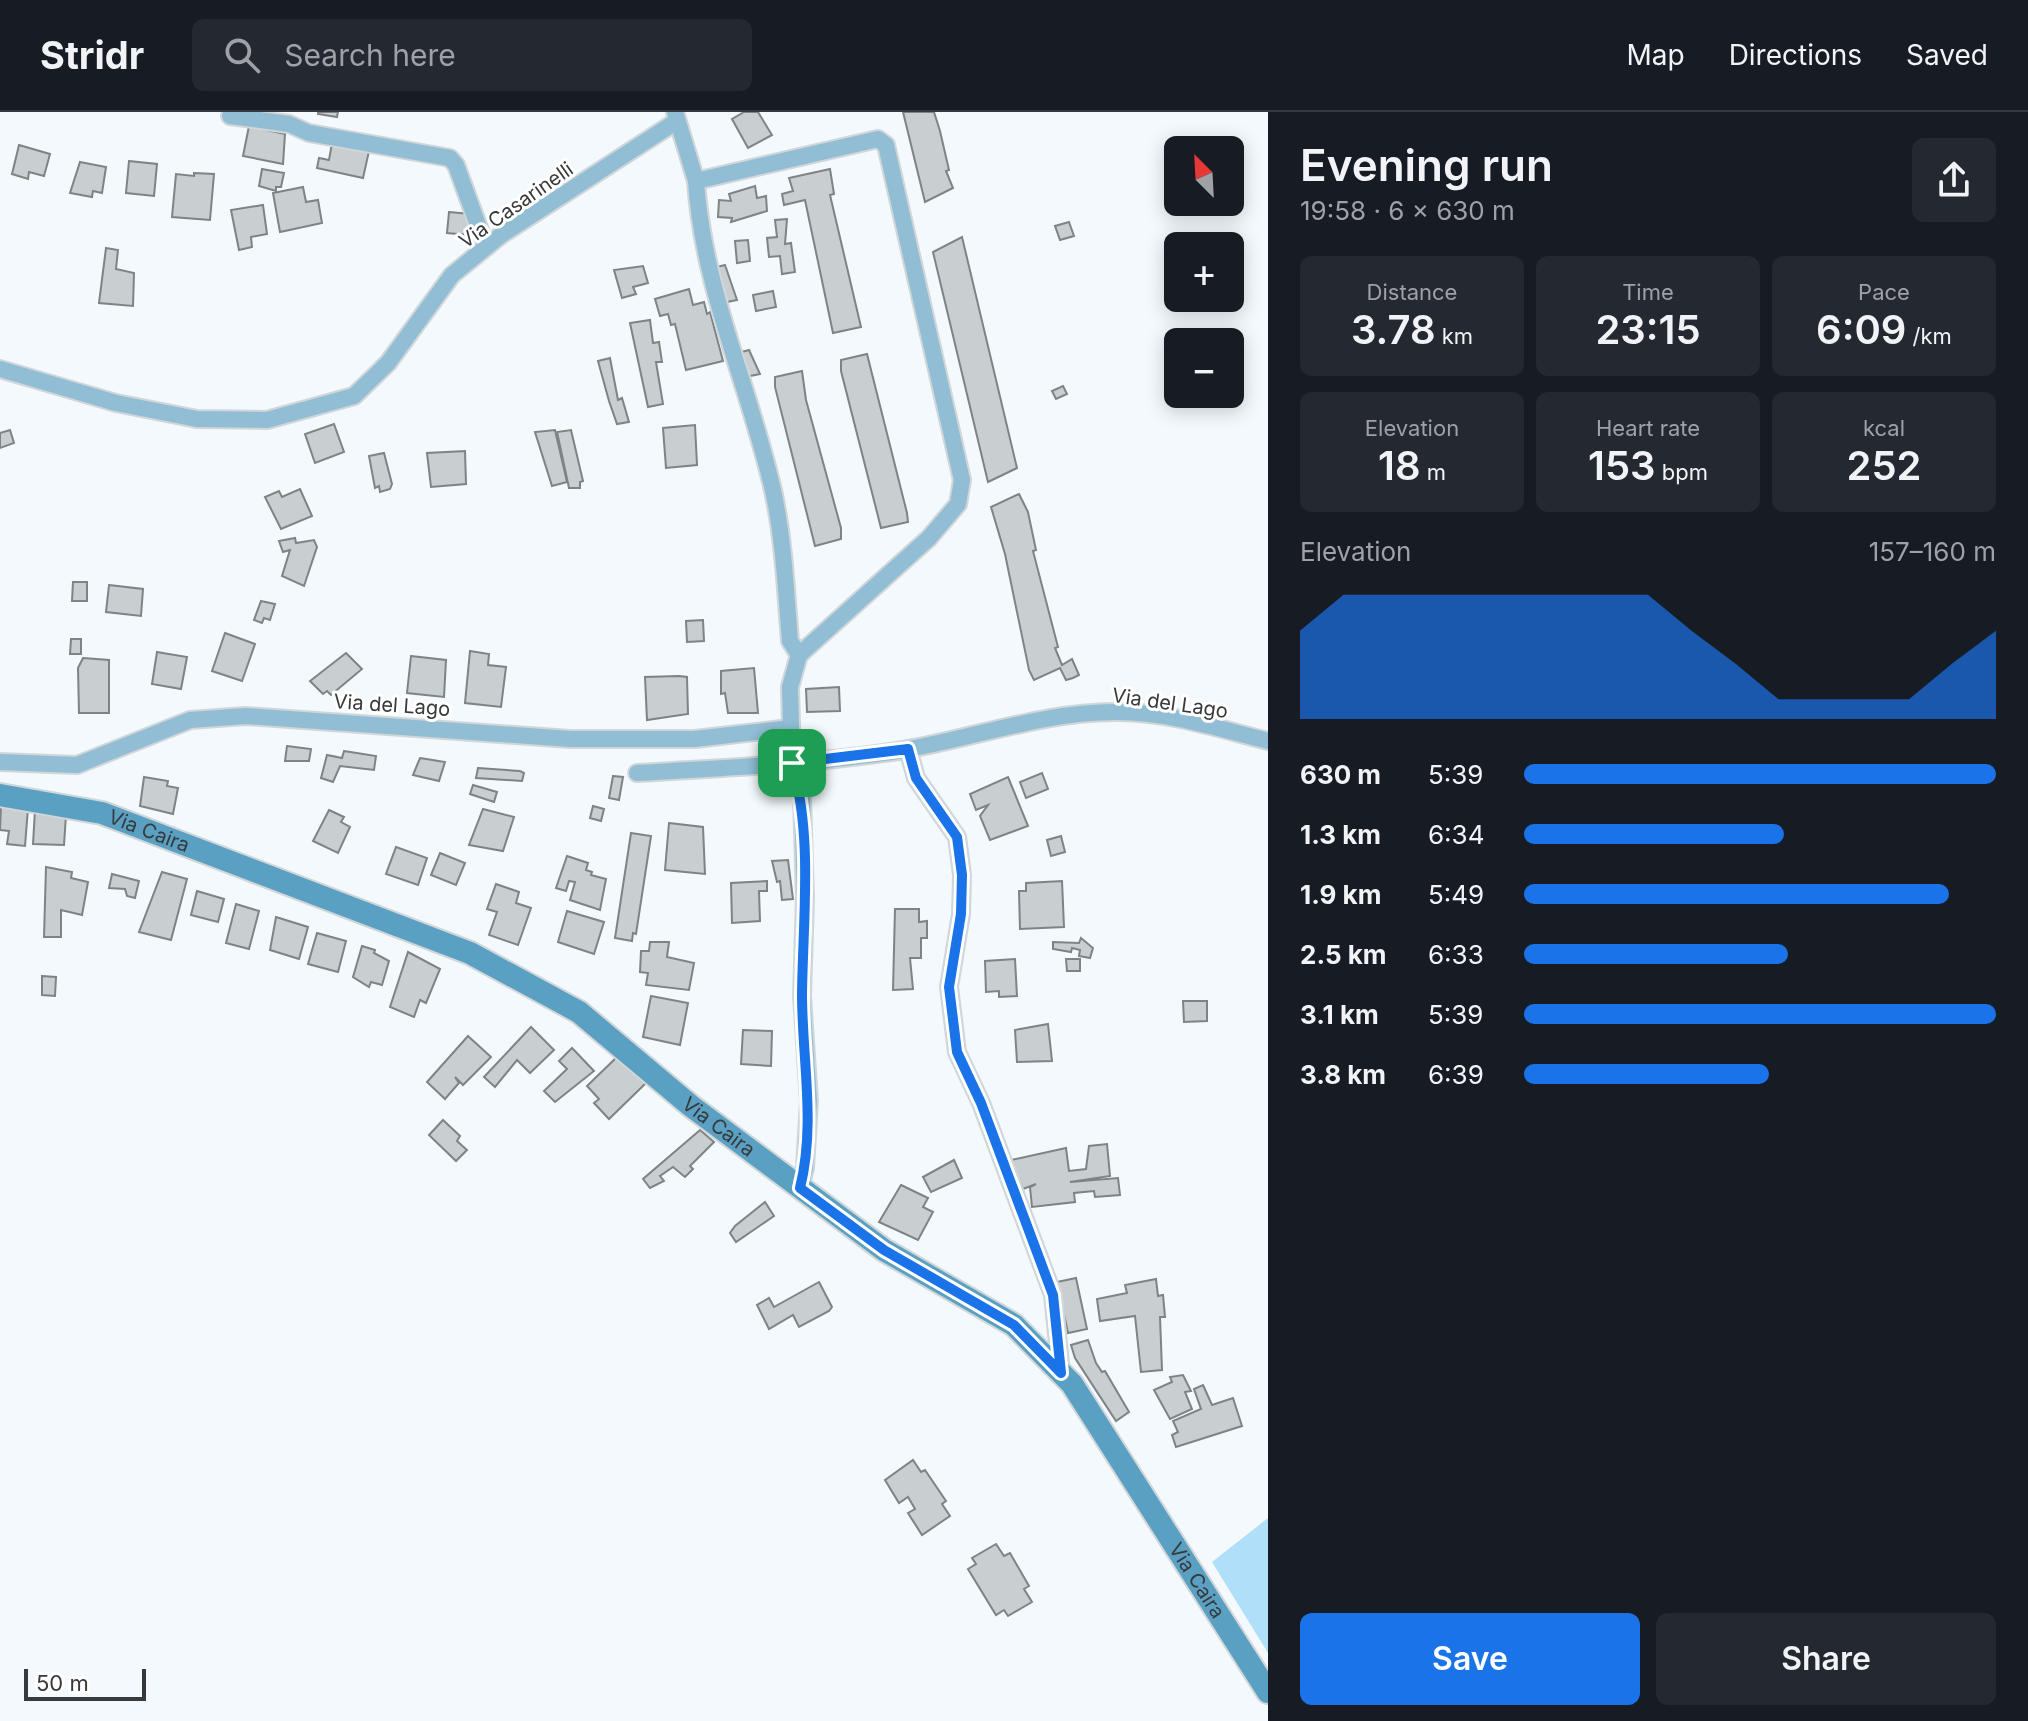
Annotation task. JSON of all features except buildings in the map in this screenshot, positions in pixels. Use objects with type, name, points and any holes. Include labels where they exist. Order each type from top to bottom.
[{"type":"street","points":[[230,116],[289,124],[309,133],[450,158],[456,165],[486,247]]},
{"type":"street","points":[[676,116],[696,181],[698,211],[714,283],[774,497],[790,641],[799,655]]},
{"type":"street","name":"Via Casarinelli","points":[[0,369],[116,403],[197,419],[267,420],[354,396],[388,363],[452,275],[486,247],[676,116]]},
{"type":"street","points":[[696,181],[878,139],[886,145],[962,480],[958,504],[929,538],[799,655],[790,687],[792,763],[802,797],[805,898],[802,996],[809,1101],[805,1168],[800,1188]]},
{"type":"street","name":"Via del Lago","points":[[637,773],[792,763],[908,749],[976,737],[1064,714],[1122,712],[1201,724],[1268,741]]},
{"type":"street","name":"Via del Lago","points":[[0,762],[77,765],[190,720],[246,716],[570,739],[695,739],[790,728]]},
{"type":"street","points":[[908,749],[916,778],[957,837],[962,875],[961,914],[949,987],[957,1052],[981,1103],[1053,1295],[1061,1373]]},
{"type":"street","name":"Via Caira","points":[[0,795],[102,813],[470,953],[579,1012],[691,1106],[884,1250],[1014,1325],[1072,1384],[1268,1692]]},
{"type":"shaded area","points":[[1268,1518],[1268,1653],[1212,1562]]},
{"type":"route","points":[[908,749],[916,778],[957,837],[962,875],[961,914],[952,950],[949,987],[957,1052],[981,1103],[1053,1295],[1061,1373],[1014,1325],[884,1250],[800,1188],[805,1168],[809,1101],[802,996],[805,898],[802,797],[792,763],[908,749]]}]
